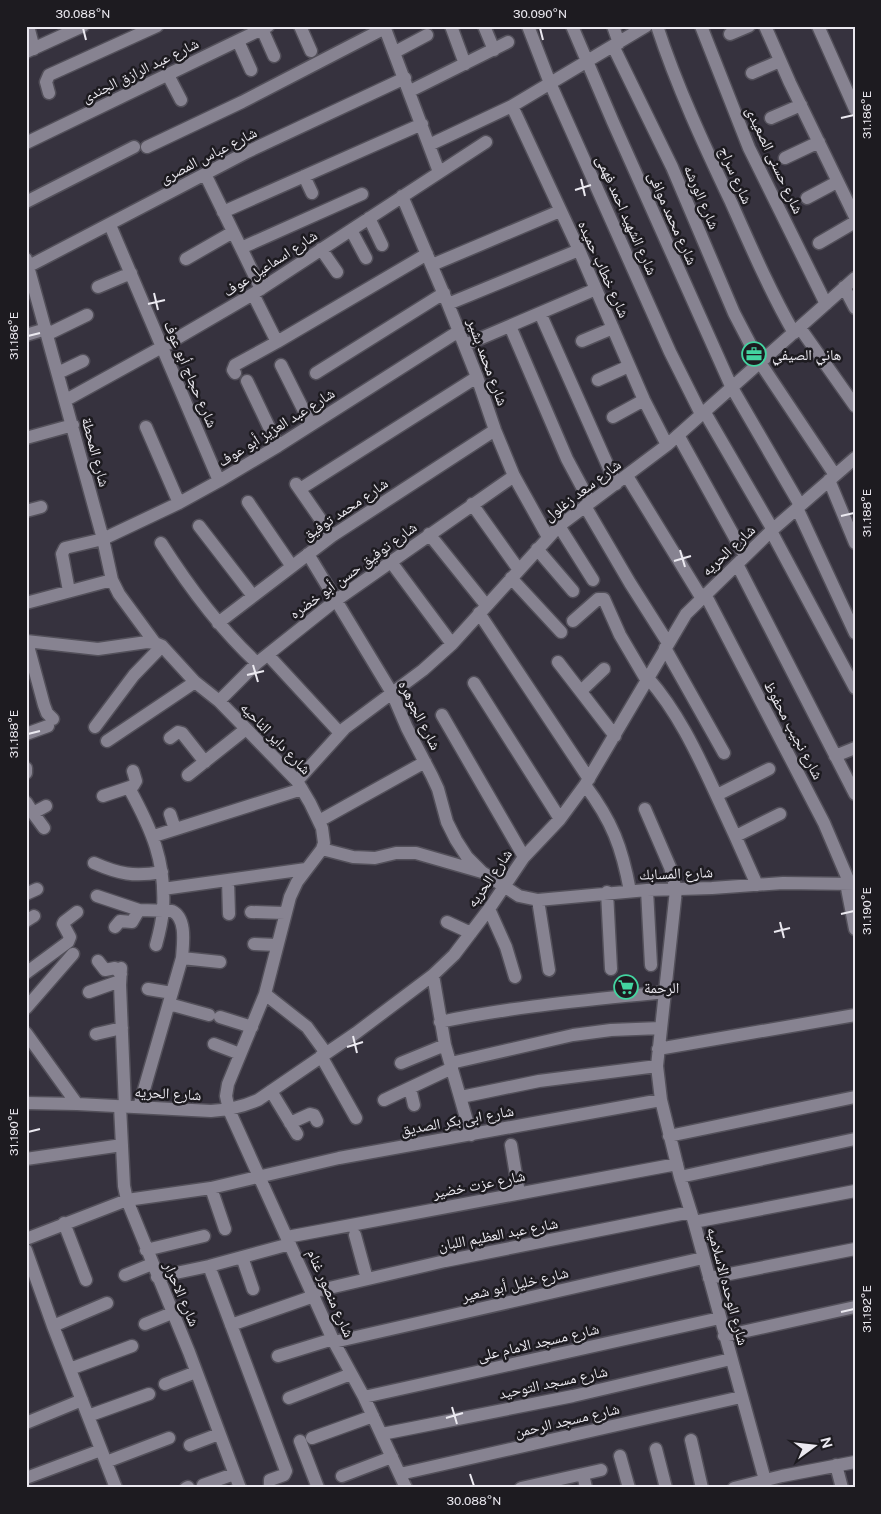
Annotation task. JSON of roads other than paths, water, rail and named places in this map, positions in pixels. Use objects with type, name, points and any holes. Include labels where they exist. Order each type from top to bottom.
[{"type":"street","points":[[28,26],[30,51],[83,26]]},
{"type":"street","points":[[50,93],[46,82],[49,75],[130,32],[157,26]]},
{"type":"street","points":[[300,26],[311,51]]},
{"type":"street","points":[[450,26],[465,64]]},
{"type":"street","points":[[484,26],[494,50]]},
{"type":"street","name":"شارع الشهيد احمد فهمى","points":[[528,26],[550,83],[670,352],[772,530],[855,688]]},
{"type":"street","name":"شارع محمد موافى","points":[[572,26],[732,386],[799,506],[855,633]]},
{"type":"street","name":"شارع الورشه","points":[[613,26],[616,45],[675,174],[723,288],[759,362],[832,477],[850,516],[855,543]]},
{"type":"street","points":[[429,145],[512,106],[646,26]]},
{"type":"street","name":"شارع سراج","points":[[657,26],[674,75],[774,299],[855,406]]},
{"type":"street","name":"شارع حسنى الصعيدى","points":[[702,26],[749,148],[826,304]]},
{"type":"street","points":[[730,34],[749,26]]},
{"type":"street","points":[[766,26],[780,60],[855,217]]},
{"type":"street","points":[[818,26],[855,109]]},
{"type":"street","points":[[26,202],[141,147],[242,102],[385,27],[439,172]]},
{"type":"street","points":[[265,28],[274,56]]},
{"type":"street","name":"شارع عبد الرازق الجندى","points":[[26,143],[265,28]]},
{"type":"street","points":[[394,52],[427,35]]},
{"type":"street","points":[[238,41],[251,70]]},
{"type":"street","points":[[410,91],[508,42]]},
{"type":"street","points":[[752,73],[780,60]]},
{"type":"street","points":[[168,75],[181,100]]},
{"type":"street","name":"شارع عباس المصرى","points":[[28,262],[110,225],[246,152],[405,78]]},
{"type":"street","points":[[771,118],[801,105]]},
{"type":"street","name":"شارع خطاب حميده","points":[[512,106],[666,445]]},
{"type":"street","points":[[223,212],[422,124]]},
{"type":"street","name":"شارع اسماعيل عوف","points":[[66,400],[257,292],[486,142]]},
{"type":"street","points":[[786,158],[819,142]]},
{"type":"street","points":[[205,174],[241,248],[277,342]]},
{"type":"street","points":[[304,176],[312,192]]},
{"type":"street","points":[[807,198],[837,182]]},
{"type":"street","points":[[241,248],[362,194]]},
{"type":"street","name":"شارع محمد بشير","points":[[402,196],[459,330],[495,430],[514,476],[548,537]]},
{"type":"street","points":[[235,373],[233,370],[236,365],[430,260],[560,211]]},
{"type":"street","points":[[369,218],[382,245]]},
{"type":"street","points":[[818,243],[855,222]]},
{"type":"street","name":"شارع حجاج أبو عوف","points":[[110,225],[219,481]]},
{"type":"street","points":[[351,230],[366,258]]},
{"type":"street","points":[[186,259],[233,232]]},
{"type":"street","points":[[321,249],[337,272]]},
{"type":"street","points":[[316,373],[446,298],[579,250]]},
{"type":"street","name":"شارع المحطة","points":[[28,262],[73,425],[112,580],[120,594],[158,645]]},
{"type":"street","points":[[98,287],[131,273]]},
{"type":"street","name":"شارع سعد زغلول","points":[[299,785],[340,733],[363,713],[423,670],[452,644],[559,526],[622,480],[678,435],[855,278]]},
{"type":"street","points":[[844,287],[855,308]]},
{"type":"street","points":[[464,345],[596,289]]},
{"type":"street","name":"شارع نجيب محفوظ","points":[[540,313],[622,480],[703,596],[824,823],[850,884],[855,929]]},
{"type":"street","points":[[26,335],[47,332],[87,315]]},
{"type":"street","points":[[510,326],[588,504],[724,752]]},
{"type":"street","points":[[582,341],[613,328]]},
{"type":"street","name":"شارع عبد العزيز أبو عوف","points":[[69,591],[62,554],[64,550],[103,539],[219,481],[278,446],[459,330]]},
{"type":"street","points":[[58,373],[83,361]]},
{"type":"street","points":[[281,365],[311,425]]},
{"type":"street","points":[[598,380],[629,366]]},
{"type":"street","points":[[332,536],[298,486],[477,377]]},
{"type":"street","points":[[247,381],[278,446]]},
{"type":"street","points":[[613,417],[644,400]]},
{"type":"street","points":[[26,438],[73,425]]},
{"type":"street","points":[[146,427],[178,503]]},
{"type":"street","name":"شارع محمد توفيق","points":[[218,623],[332,536],[495,430]]},
{"type":"street","points":[[678,435],[741,560],[835,756],[852,781],[855,794]]},
{"type":"street","name":"شارع الحريه","points":[[26,1103],[210,1111],[230,1110],[244,1106],[258,1100],[324,1055],[433,975],[454,955],[524,857],[560,819],[587,782],[686,614],[772,530],[855,458]]},
{"type":"street","name":"شارع توفيق حسن أبو خضره","points":[[218,701],[257,663],[335,601],[514,476]]},
{"type":"street","points":[[248,502],[292,565]]},
{"type":"street","points":[[472,504],[515,574],[561,632]]},
{"type":"street","points":[[26,511],[41,507]]},
{"type":"street","points":[[198,526],[253,596]]},
{"type":"street","points":[[559,526],[593,580]]},
{"type":"street","points":[[429,534],[482,609],[603,808],[616,834],[625,862],[630,891]]},
{"type":"street","points":[[161,543],[218,623],[257,663]]},
{"type":"street","points":[[537,549],[573,591]]},
{"type":"street","name":"شارع الجوهره","points":[[308,554],[392,693],[438,790],[447,822],[456,840],[467,857],[482,872],[503,886]]},
{"type":"street","points":[[390,562],[452,644]]},
{"type":"street","points":[[27,600],[112,580]]},
{"type":"street","points":[[573,621],[598,599],[604,599],[620,635],[648,680],[659,691],[687,736],[736,836],[757,885]]},
{"type":"street","points":[[26,734],[50,722],[26,642],[98,649],[119,648],[147,642],[158,645],[134,675],[100,711],[95,727]]},
{"type":"street","name":"شارع داير الناحيه","points":[[158,645],[218,701],[299,785],[324,834],[322,849]]},
{"type":"street","points":[[268,655],[340,733]]},
{"type":"street","points":[[558,662],[615,736]]},
{"type":"street","points":[[581,692],[604,668]]},
{"type":"street","points":[[107,741],[196,682]]},
{"type":"street","points":[[474,683],[560,819]]},
{"type":"street","points":[[442,715],[524,857]]},
{"type":"street","points":[[188,775],[246,729]]},
{"type":"street","points":[[170,738],[178,732],[182,732],[205,762]]},
{"type":"street","points":[[835,756],[855,748]]},
{"type":"street","points":[[319,821],[425,762]]},
{"type":"street","points":[[26,768],[26,773]]},
{"type":"street","points":[[716,795],[769,769]]},
{"type":"street","points":[[103,796],[133,786],[136,781],[133,771]]},
{"type":"street","points":[[154,836],[299,785]]},
{"type":"street","points":[[129,788],[154,836],[161,860],[163,911],[156,945]]},
{"type":"street","points":[[44,828],[30,808],[46,806]]},
{"type":"street","points":[[645,808],[670,867],[676,890]]},
{"type":"street","points":[[170,814],[175,829]]},
{"type":"street","points":[[736,836],[780,814]]},
{"type":"street","points":[[230,1110],[226,1096],[228,1084],[265,994],[290,897],[297,882],[322,849],[353,857],[375,858],[396,853],[416,854],[482,872]]},
{"type":"street","points":[[94,863],[130,875],[162,872]]},
{"type":"street","points":[[163,889],[306,869]]},
{"type":"street","points":[[228,880],[229,914]]},
{"type":"street","name":"شارع المسابك","points":[[503,886],[519,896],[538,900],[607,892],[676,890],[783,883],[850,884]]},
{"type":"street","points":[[647,890],[651,965]]},
{"type":"street","name":"شارع الوحده الاسلاميه","points":[[676,890],[658,1049],[657,1066],[661,1100],[680,1177],[765,1480]]},
{"type":"street","points":[[607,892],[611,969]]},
{"type":"street","points":[[97,896],[139,910],[172,911],[180,918],[183,943],[182,958],[139,1108]]},
{"type":"street","points":[[538,900],[549,970]]},
{"type":"street","points":[[488,909],[506,947],[516,977]]},
{"type":"street","points":[[115,927],[120,921],[132,922],[139,910]]},
{"type":"street","points":[[26,973],[68,942],[70,936],[63,924],[77,912]]},
{"type":"street","points":[[251,912],[285,913]]},
{"type":"street","points":[[447,922],[471,932]]},
{"type":"street","points":[[254,944],[277,946]]},
{"type":"street","points":[[26,1008],[73,954]]},
{"type":"street","points":[[182,958],[220,962]]},
{"type":"street","points":[[90,992],[121,974],[115,968],[104,970],[98,961]]},
{"type":"street","name":"شارع الاحرار","points":[[121,974],[122,1145],[124,1186],[127,1200],[240,1488]]},
{"type":"street","points":[[433,975],[445,1045],[471,1135]]},
{"type":"street","points":[[148,989],[215,1016],[252,1027]]},
{"type":"street","points":[[440,1022],[542,1004],[665,992]]},
{"type":"street","points":[[265,994],[307,1027],[324,1055],[356,1118]]},
{"type":"street","points":[[658,1049],[855,1015]]},
{"type":"street","points":[[96,1034],[122,1028]]},
{"type":"street","points":[[384,1100],[452,1066],[574,1035],[611,1030],[661,1028]]},
{"type":"street","points":[[28,1039],[77,1104]]},
{"type":"street","points":[[214,1044],[240,1054]]},
{"type":"street","points":[[401,1063],[445,1045]]},
{"type":"street","points":[[461,1097],[539,1081],[657,1066]]},
{"type":"street","points":[[410,1088],[414,1105]]},
{"type":"street","points":[[271,1091],[294,1128],[310,1114],[314,1115],[317,1121]]},
{"type":"street","points":[[669,1136],[855,1098]]},
{"type":"street","name":"شارع ابى بكر الصديق","points":[[26,1239],[127,1200],[211,1188],[339,1158],[661,1100]]},
{"type":"street","name":"شارع منصور غنام","points":[[230,1110],[334,1340],[364,1397],[406,1488]]},
{"type":"street","points":[[680,1177],[855,1139]]},
{"type":"street","points":[[26,1158],[122,1145]]},
{"type":"street","points":[[511,1145],[519,1193]]},
{"type":"street","name":"شارع عزت خضير","points":[[157,1277],[242,1257],[289,1240],[519,1193],[677,1164]]},
{"type":"street","points":[[211,1188],[224,1229]]},
{"type":"street","name":"شارع عبد العظيم اللبان","points":[[313,1294],[444,1261],[692,1217],[855,1191]]},
{"type":"street","points":[[64,1223],[86,1280]]},
{"type":"street","points":[[355,1235],[367,1279]]},
{"type":"street","points":[[146,1250],[204,1236]]},
{"type":"street","points":[[709,1278],[855,1249]]},
{"type":"street","points":[[26,1250],[53,1326],[116,1488]]},
{"type":"street","points":[[242,1257],[253,1289]]},
{"type":"street","name":"شارع خليل أبو شعير","points":[[278,1356],[334,1340],[704,1258]]},
{"type":"street","points":[[125,1274],[152,1264]]},
{"type":"street","points":[[209,1266],[286,1470],[284,1475],[270,1480],[272,1488]]},
{"type":"street","points":[[231,1325],[313,1294]]},
{"type":"street","points":[[53,1326],[107,1303]]},
{"type":"street","points":[[724,1336],[855,1307]]},
{"type":"street","points":[[146,1324],[172,1313]]},
{"type":"street","name":"شارع مسجد الامام على","points":[[364,1397],[720,1318]]},
{"type":"street","points":[[70,1369],[132,1346]]},
{"type":"street","name":"شارع مسجد التوحيد","points":[[382,1434],[573,1396],[731,1359]]},
{"type":"street","points":[[165,1384],[196,1372]]},
{"type":"street","points":[[289,1398],[351,1374]]},
{"type":"street","points":[[88,1416],[149,1394]]},
{"type":"street","name":"شارع مسجد الرحمن","points":[[400,1474],[741,1397]]},
{"type":"street","points":[[26,1423],[82,1400]]},
{"type":"street","points":[[318,1488],[306,1439],[373,1416]]},
{"type":"street","points":[[190,1445],[219,1434]]},
{"type":"street","points":[[106,1462],[169,1438]]},
{"type":"street","points":[[691,1440],[702,1488]]},
{"type":"street","points":[[656,1449],[666,1488]]},
{"type":"street","points":[[26,1478],[101,1450]]},
{"type":"street","points":[[620,1456],[629,1488]]},
{"type":"street","points":[[342,1476],[392,1457]]},
{"type":"street","points":[[734,1488],[765,1480],[784,1482],[836,1465],[855,1462]]},
{"type":"street","points":[[836,1465],[842,1488]]},
{"type":"street","points":[[521,1488],[600,1470]]},
{"type":"street","points":[[203,1485],[234,1474]]},
{"type":"street","points":[[583,1474],[586,1488]]},
{"type":"place","name":"هاني الصيفي","points":[[754,354]]},
{"type":"place","name":"الرحمة","points":[[626,987]]}]
